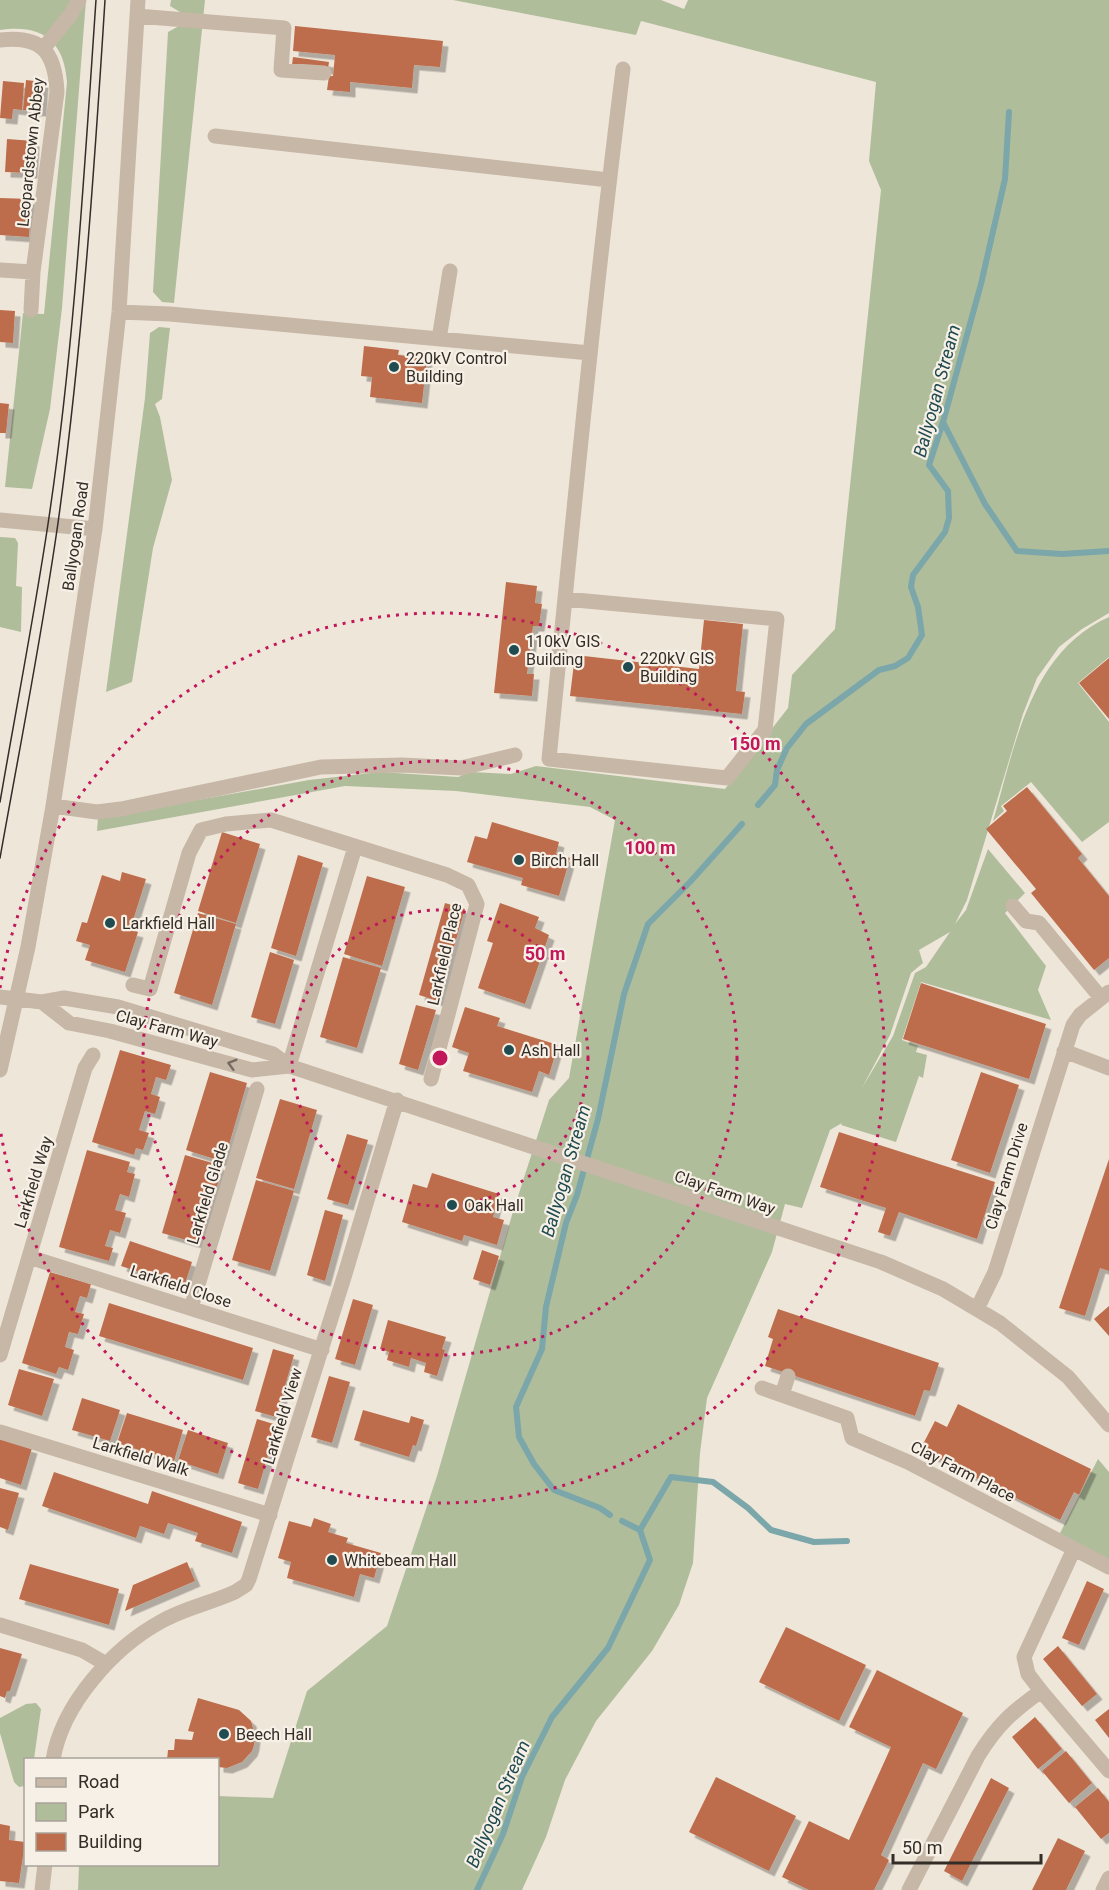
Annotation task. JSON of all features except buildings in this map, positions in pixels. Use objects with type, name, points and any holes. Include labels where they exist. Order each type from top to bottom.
[{"type":"street","points":[[0,40],[18,38],[31,40],[43,49],[79,0]]},
{"type":"street","name":"Ballyogan Road","points":[[0,1070],[17,999],[53,806],[95,529],[119,312],[138,0]]},
{"type":"street","points":[[137,16],[284,28],[281,69],[324,74]]},
{"type":"street","name":"Leopardstown Abbey","points":[[31,310],[33,272],[57,92],[56,72],[43,49]]},
{"type":"street","points":[[565,599],[777,619],[765,730],[727,778],[549,759],[565,599],[590,353],[623,69]]},
{"type":"street","points":[[215,136],[609,180]]},
{"type":"street","points":[[0,270],[33,272]]},
{"type":"street","points":[[439,339],[450,272]]},
{"type":"street","points":[[119,312],[170,314],[590,353]]},
{"type":"street","points":[[0,520],[95,529]]},
{"type":"street","points":[[53,806],[97,812],[321,768],[402,765],[461,768],[515,755]]},
{"type":"street","name":"Larkfield Place","points":[[134,985],[150,989],[189,853],[201,830],[226,824],[271,820],[447,875],[468,885],[477,904],[431,1079]]},
{"type":"street","points":[[289,1066],[355,847]]},
{"type":"street","points":[[1013,906],[1026,921],[1039,923],[1105,995]]},
{"type":"street","name":"Clay Farm Drive","points":[[977,1309],[994,1272],[1073,1025],[1080,1015],[1105,995]]},
{"type":"street","name":"Clay Farm Way","points":[[0,998],[42,1002],[64,998],[118,1007],[273,1054],[289,1066],[881,1262],[928,1281],[1000,1323],[1068,1377],[1109,1425]]},
{"type":"street","name":"Clay Farm Way","points":[[42,1002],[69,1023],[110,1031],[252,1070],[289,1066]]},
{"type":"street","points":[[1064,1051],[1109,1068]]},
{"type":"street","name":"Larkfield Way","points":[[0,1356],[86,1068],[93,1055]]},
{"type":"street","name":"Larkfield Glade","points":[[191,1308],[256,1089]]},
{"type":"street","name":"Larkfield View","points":[[54,1758],[63,1724],[106,1664],[137,1637],[163,1620],[236,1592],[246,1585],[322,1350],[397,1100]]},
{"type":"street","name":"Larkfield Close","points":[[29,1257],[322,1350]]},
{"type":"street","points":[[762,1388],[782,1395],[788,1376]]},
{"type":"street","name":"Clay Farm Place","points":[[782,1395],[848,1418],[852,1438],[908,1462],[1109,1567]]},
{"type":"street","name":"Larkfield Walk","points":[[0,1432],[270,1515]]},
{"type":"street","points":[[1074,1549],[1024,1657],[1028,1674],[1109,1771]]},
{"type":"street","points":[[0,1625],[82,1650],[106,1664]]},
{"type":"street","points":[[909,1890],[991,1735],[1006,1717],[1041,1691]]},
{"type":"street","points":[[42,1890],[45,1866]]},
{"type":"street","points":[[1103,1890],[1109,1878]]},
{"type":"green space","points":[[0,0],[86,0],[62,308],[50,409],[32,489],[5,487],[23,313],[44,314],[67,82],[61,55],[48,38],[27,30],[0,30]]},
{"type":"green space","points":[[171,0],[205,0],[174,303],[162,302],[153,292],[168,32],[179,26],[180,12],[170,6]]},
{"type":"green space","points":[[453,0],[661,0],[684,9],[688,0],[1109,0],[1109,613],[1082,629],[1059,647],[1037,678],[1023,714],[967,900],[955,924],[966,910],[988,849],[1025,893],[1005,913],[1046,966],[1038,990],[1051,1020],[921,982],[902,1040],[918,1046],[916,1052],[927,1055],[923,1078],[919,1076],[896,1142],[841,1125],[842,1123],[830,1130],[802,1208],[785,1204],[772,1252],[707,1398],[700,1453],[693,1563],[679,1605],[652,1651],[596,1721],[565,1780],[546,1837],[522,1890],[78,1890],[79,1866],[219,1866],[219,1796],[273,1798],[307,1691],[387,1626],[437,1476],[512,1215],[549,1100],[569,1078],[615,820],[590,807],[456,791],[345,786],[97,831],[98,818],[309,780],[380,772],[458,777],[471,772],[511,774],[536,766],[725,789],[788,708],[792,675],[835,629],[881,190],[869,161],[876,82],[641,21],[636,35]],"holes":[[[950,932],[926,967],[915,973],[893,1036],[862,1088],[890,1035],[911,973],[923,963],[919,950]]]},
{"type":"green space","points":[[159,327],[170,328],[162,399],[155,404],[160,417],[172,480],[153,548],[132,682],[106,692],[145,398],[150,333]]},
{"type":"green space","points":[[0,537],[15,538],[18,543],[16,586],[22,587],[21,632],[0,627]]},
{"type":"green space","points":[[1109,617],[1109,657],[1078,683],[1109,722],[1109,822],[1082,842],[1031,782],[1001,806],[1004,811],[993,821],[1019,733],[1043,677],[1061,653],[1082,633]]},
{"type":"green space","points":[[1098,1459],[1109,1472],[1109,1560],[1058,1537]]},
{"type":"green space","points":[[36,1703],[41,1709],[34,1758],[24,1758],[24,1786],[19,1787],[14,1782],[0,1733],[0,1718],[26,1704]]},
{"type":"waterway","name":"Ballyogan Stream","points":[[758,805],[775,785],[777,770],[787,748],[806,724],[879,670],[895,666],[908,658],[922,635],[918,607],[911,587],[913,575],[945,532],[949,518],[948,491],[929,465],[981,284],[1005,179],[1009,112]]},
{"type":"waterway","points":[[943,422],[985,504],[1017,551],[1062,554],[1109,551]]},
{"type":"waterway","name":"Ballyogan Stream","points":[[610,1515],[600,1508],[554,1490],[534,1464],[519,1437],[516,1407],[542,1349],[546,1307],[566,1223],[577,1195],[598,1119],[624,994],[648,924],[690,882],[742,824]]},
{"type":"waterway","points":[[640,1530],[671,1477],[713,1482],[748,1508],[771,1530],[814,1542],[847,1541]]},
{"type":"waterway","name":"Ballyogan Stream","points":[[477,1890],[503,1834],[522,1777],[552,1717],[608,1648],[650,1560],[640,1530],[622,1521]]},
{"type":"tram line","points":[[0,802],[37,594],[65,394],[96,0]]},
{"type":"tram line","points":[[0,858],[45,607],[66,458],[86,262],[105,0]]},
{"type":"place","name":"220kV Control Building","points":[[394,367]]},
{"type":"place","name":"110kV GIS Building","points":[[514,650]]},
{"type":"place","name":"220kV GIS Building","points":[[628,667]]},
{"type":"place","name":"Birch Hall","points":[[519,860]]},
{"type":"place","name":"Larkfield Hall","points":[[110,923]]},
{"type":"place","name":"Ash Hall","points":[[509,1050]]},
{"type":"place","name":"Oak Hall","points":[[452,1205]]},
{"type":"place","name":"Whitebeam Hall","points":[[332,1560]]},
{"type":"place","name":"Beech Hall","points":[[224,1734]]}]
